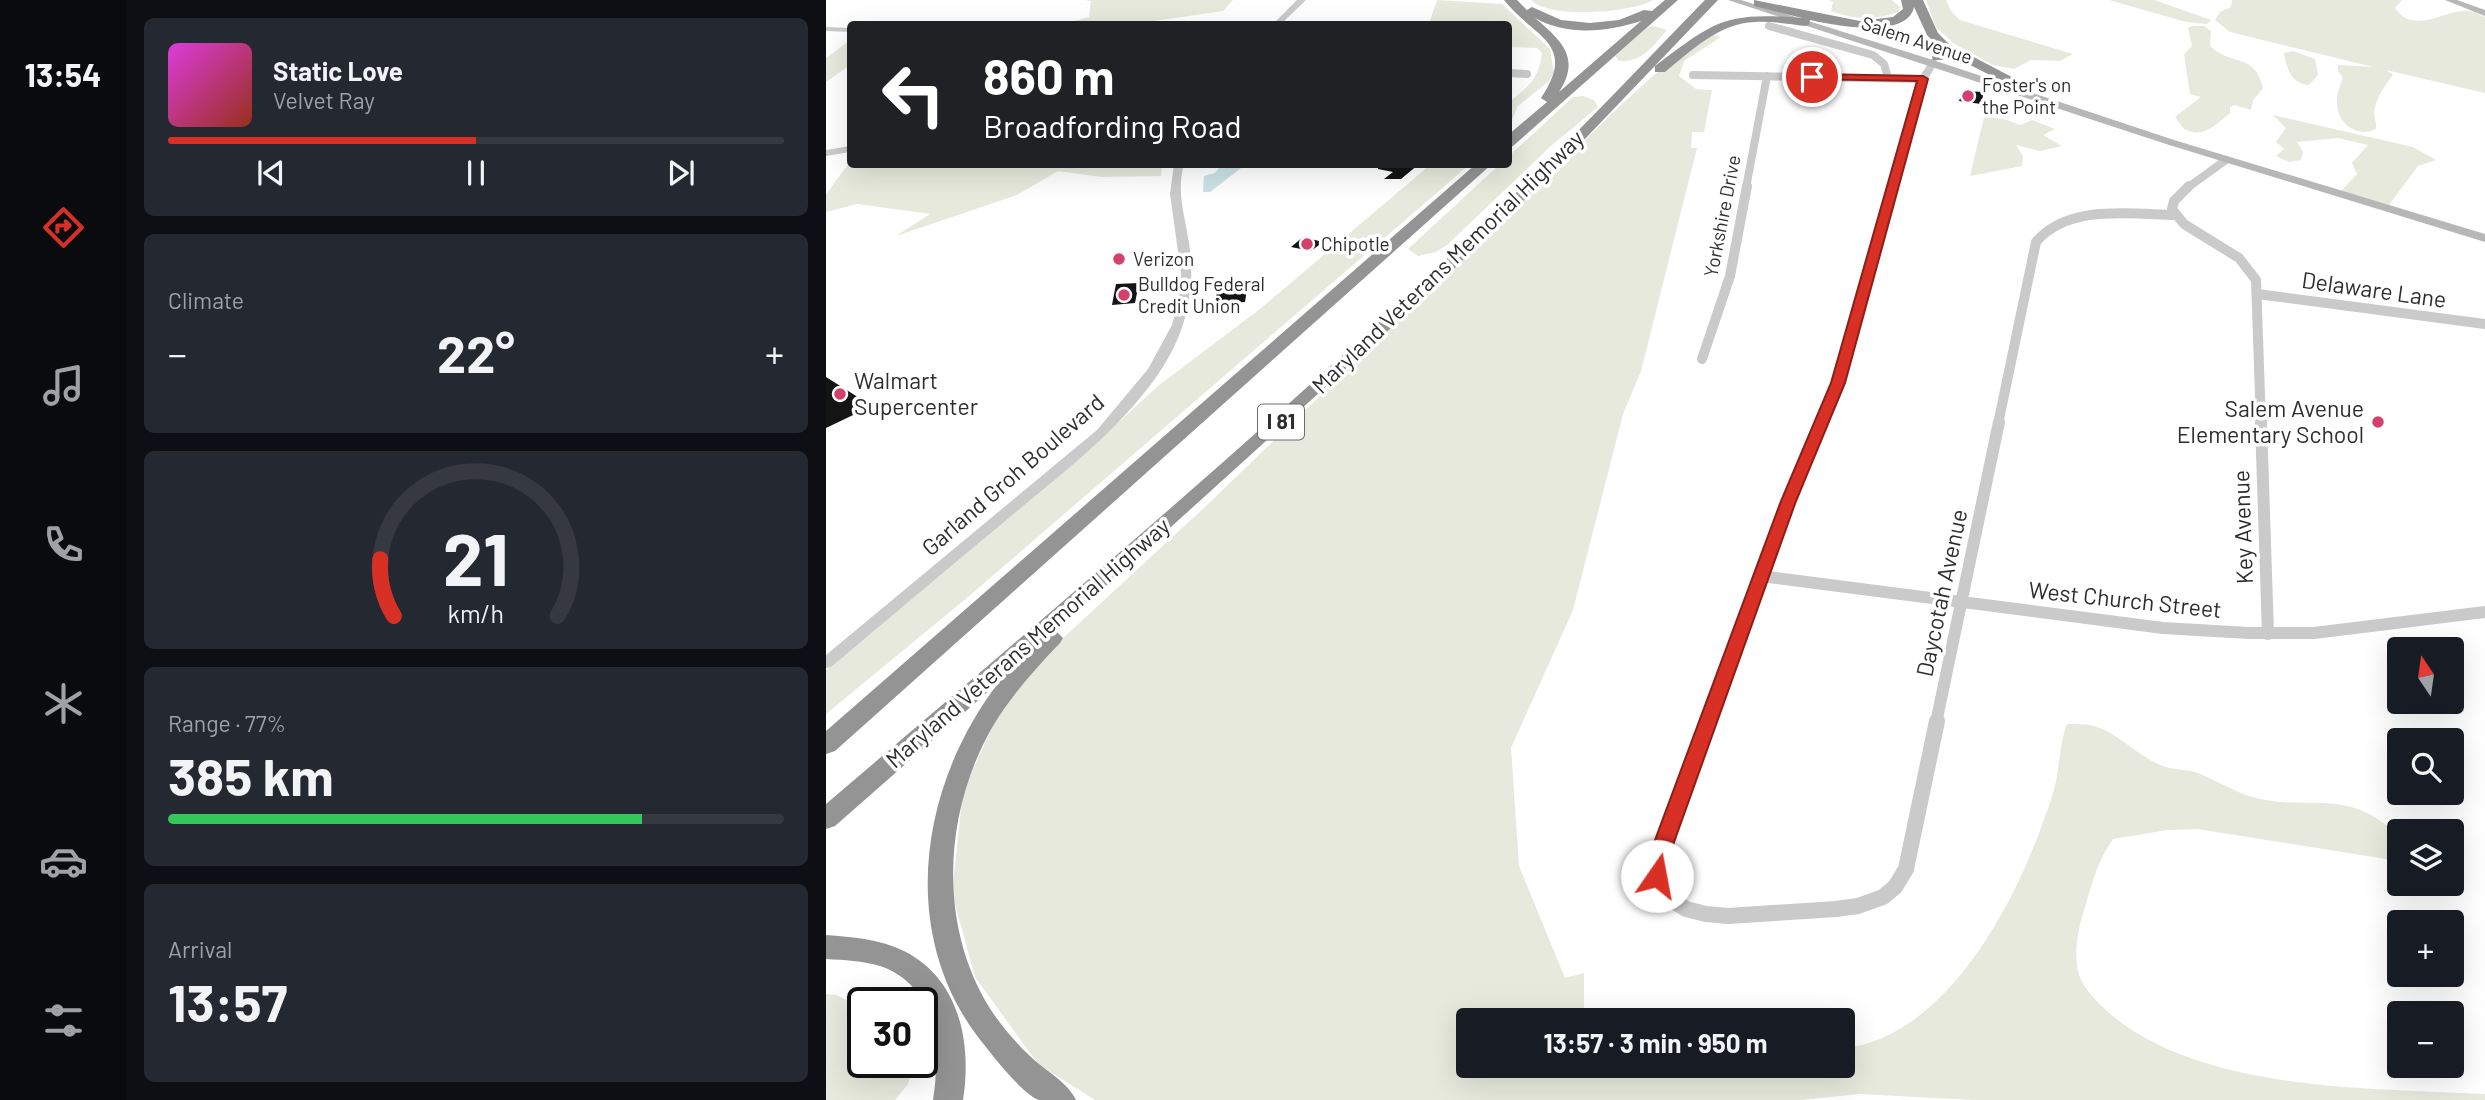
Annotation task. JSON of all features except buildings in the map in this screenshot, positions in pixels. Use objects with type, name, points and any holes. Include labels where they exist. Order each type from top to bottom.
[{"type":"highway","points":[[1510,0],[1553,38],[1559,48],[1563,66],[1562,75],[1552,94],[1512,138]]},
{"type":"highway","points":[[1521,0],[1545,19],[1563,24],[1590,26],[1638,19],[1670,0]]},
{"type":"highway","name":"Maryland Veterans Memorial Highway","points":[[1512,138],[1670,0]]},
{"type":"highway","name":"Maryland Veterans Memorial Highway","points":[[826,819],[1159,529],[1426,287],[1502,215],[1712,0]]},
{"type":"highway","points":[[1753,1],[1833,21],[1867,24],[1902,17],[1909,10],[1907,0]]},
{"type":"highway","points":[[1917,0],[1939,56],[2018,84]]},
{"type":"highway","points":[[1595,120],[1718,26],[1753,18],[1805,22]]},
{"type":"highway","name":"Maryland Veterans Memorial Highway","points":[[826,743],[1480,168]]},
{"type":"highway","points":[[1061,1100],[1045,1089],[1012,1056],[988,1028],[969,999],[945,935],[938,898],[939,854],[947,811],[962,766],[994,705],[1044,645],[1159,529]]},
{"type":"highway","points":[[826,947],[857,950],[894,960],[918,975],[936,995],[949,1024],[952,1046],[948,1100]]},
{"type":"main road","name":"Salem Avenue","points":[[1733,0],[1805,22],[1939,56]]},
{"type":"main road","points":[[2449,0],[2485,13]]},
{"type":"main road","name":"Salem Avenue","points":[[1753,1],[1939,56],[2170,142],[2485,238]]},
{"type":"main road","name":"Salem Avenue","points":[[2018,84],[2170,142]]},
{"type":"street","points":[[1280,21],[1302,0]]},
{"type":"street","points":[[1287,21],[1292,11]]},
{"type":"street","points":[[1769,26],[1873,55],[1884,64],[1888,78]]},
{"type":"street","points":[[826,29],[847,30]]},
{"type":"street","points":[[1761,576],[1788,501],[1838,383],[1923,79],[1939,56]]},
{"type":"street","points":[[1512,73],[1527,74]]},
{"type":"street","points":[[1693,75],[1923,79]]},
{"type":"street","name":"Yorkshire Drive","points":[[1702,359],[1730,276],[1767,76]]},
{"type":"street","points":[[826,153],[847,150]]},
{"type":"street","points":[[2226,160],[2173,202],[2171,208],[2190,230],[2222,245],[2245,263],[2256,280],[2257,293]]},
{"type":"street","name":"Garland Groh Boulevard","points":[[826,663],[1050,477],[1101,433],[1135,398],[1157,366],[1176,330],[1188,283],[1188,265],[1176,194],[1179,168]]},
{"type":"street","name":"Daycotah Avenue","points":[[1761,576],[1658,859],[1657,876],[1662,890],[1672,901],[1690,912],[1727,916],[1855,907],[1880,900],[1897,887],[1906,869],[2036,242],[2040,234],[2055,224],[2079,217],[2175,215]]},
{"type":"street","name":"Delaware Lane","points":[[2257,293],[2485,324]]},
{"type":"street","name":"Key Avenue","points":[[2257,293],[2268,634]]},
{"type":"street","name":"West Church Street","points":[[1761,576],[2163,628],[2268,634],[2335,631],[2485,612]]},
{"type":"shaded area","points":[[1085,0],[1233,0],[1223,11],[1154,21],[1074,21],[1089,17],[1091,1]]},
{"type":"shaded area","points":[[1437,0],[1502,4],[1550,49],[1554,73],[1549,81],[1518,106],[1512,119],[1512,99],[1532,81],[1542,53],[1537,48],[1512,47],[1512,21],[1430,21]]},
{"type":"shaded area","points":[[1531,0],[1653,0],[1642,5],[1610,11],[1572,12],[1540,6]]},
{"type":"shaded area","points":[[1828,0],[1892,0],[1900,7],[1898,12],[1889,15],[1856,17],[1831,11],[1833,2]]},
{"type":"shaded area","points":[[1926,0],[1946,0],[1951,11],[1960,20],[2073,54],[2060,61],[2031,60],[2014,69],[1993,65],[1953,43],[1936,27]]},
{"type":"shaded area","points":[[2109,0],[2154,0],[2211,20],[2207,24],[2186,22]]},
{"type":"shaded area","points":[[2232,0],[2402,0],[2395,8],[2403,16],[2421,21],[2460,11],[2475,12],[2485,17],[2485,93],[2386,70],[2393,75],[2381,92],[2375,107],[2376,129],[2369,132],[2355,130],[2344,122],[2338,109],[2337,101],[2343,78],[2338,71],[2338,65],[2373,67],[2230,32],[2215,20],[2220,12],[2231,7]]},
{"type":"shaded area","points":[[2204,26],[2211,31],[2210,46],[2218,52],[2249,64],[2263,88],[2253,100],[2251,110],[2235,105],[2230,107],[2230,113],[2219,122],[2197,132],[2184,129],[2175,117],[2201,97],[2190,94],[2184,54],[2192,46],[2188,28]]},
{"type":"shaded area","points":[[1648,27],[1667,30],[1652,48],[1635,59],[1619,61],[1615,56]]},
{"type":"shaded area","points":[[1710,34],[1721,37],[1684,61],[1679,76],[1696,89],[1712,90],[1704,132],[1692,132],[1691,148],[1697,148],[1641,371],[1623,414],[1573,610],[1511,748],[1519,866],[1565,978],[1584,973],[1584,1008],[1456,1008],[1456,1078],[1855,1078],[1855,1045],[1879,1039],[1912,1021],[1942,995],[1969,964],[1993,929],[2030,856],[2047,812],[2067,724],[2077,724],[2103,729],[2163,766],[2195,772],[2249,796],[2290,803],[2344,805],[2362,811],[2387,827],[2387,859],[2198,829],[2168,830],[2113,839],[2093,880],[2080,924],[2076,950],[2081,980],[2108,1012],[2146,1038],[2189,1058],[2237,1072],[2339,1087],[2485,1094],[2485,1100],[1974,1100],[1860,1094],[1801,1100],[1095,1100],[1038,1064],[975,977],[952,893],[963,791],[997,717],[1047,653],[1207,505],[1654,75]]},
{"type":"shaded area","points":[[847,42],[847,67],[826,82],[826,58]]},
{"type":"shaded area","points":[[2293,51],[2315,59],[2318,75],[2309,85],[2298,82],[2288,70],[2284,53]]},
{"type":"shaded area","points":[[1583,96],[1594,100],[1598,107],[1552,145],[1447,245],[1436,252],[1418,256],[1408,249],[1496,168],[1512,168],[1512,153],[1573,97]]},
{"type":"shaded area","points":[[2273,115],[2413,147],[2436,160],[2418,166],[2389,205],[2341,191],[2357,174],[2352,163],[2368,145],[2338,138],[2297,142],[2303,152],[2301,160],[2289,162],[2276,156],[2284,149],[2276,142],[2286,128]]},
{"type":"shaded area","points":[[1984,117],[2004,119],[2020,125],[2032,120],[2055,129],[2043,135],[2062,146],[2040,151],[2016,145],[2023,156],[2022,166],[1970,176]]},
{"type":"shaded area","points":[[847,166],[1162,168],[1161,176],[1101,177],[1058,171],[1017,195],[896,236],[930,214],[857,204],[826,212],[826,194]]},
{"type":"shaded area","points":[[1426,168],[1466,168],[968,597],[826,714],[826,670],[1158,386],[1260,309]]},
{"type":"shaded area","points":[[826,994],[837,995],[847,1000],[847,1078],[910,1078],[895,1100],[826,1100]]},
{"type":"water","points":[[1219,168],[1241,168],[1210,192],[1203,192],[1204,176],[1215,173]]},
{"type":"place","name":"Foster's on the Point","points":[[1968,96]]},
{"type":"place","name":"Chipotle","points":[[1307,244]]},
{"type":"place","name":"Verizon","points":[[1119,259]]},
{"type":"place","name":"Bulldog Federal Credit Union","points":[[1124,295]]},
{"type":"place","name":"Walmart Supercenter","points":[[840,394]]},
{"type":"place","name":"Salem Avenue Elementary School","points":[[2378,422]]},
{"type":"route","points":[[1657,876],[1658,859],[1788,501],[1838,383],[1923,79],[1812,77]]}]
